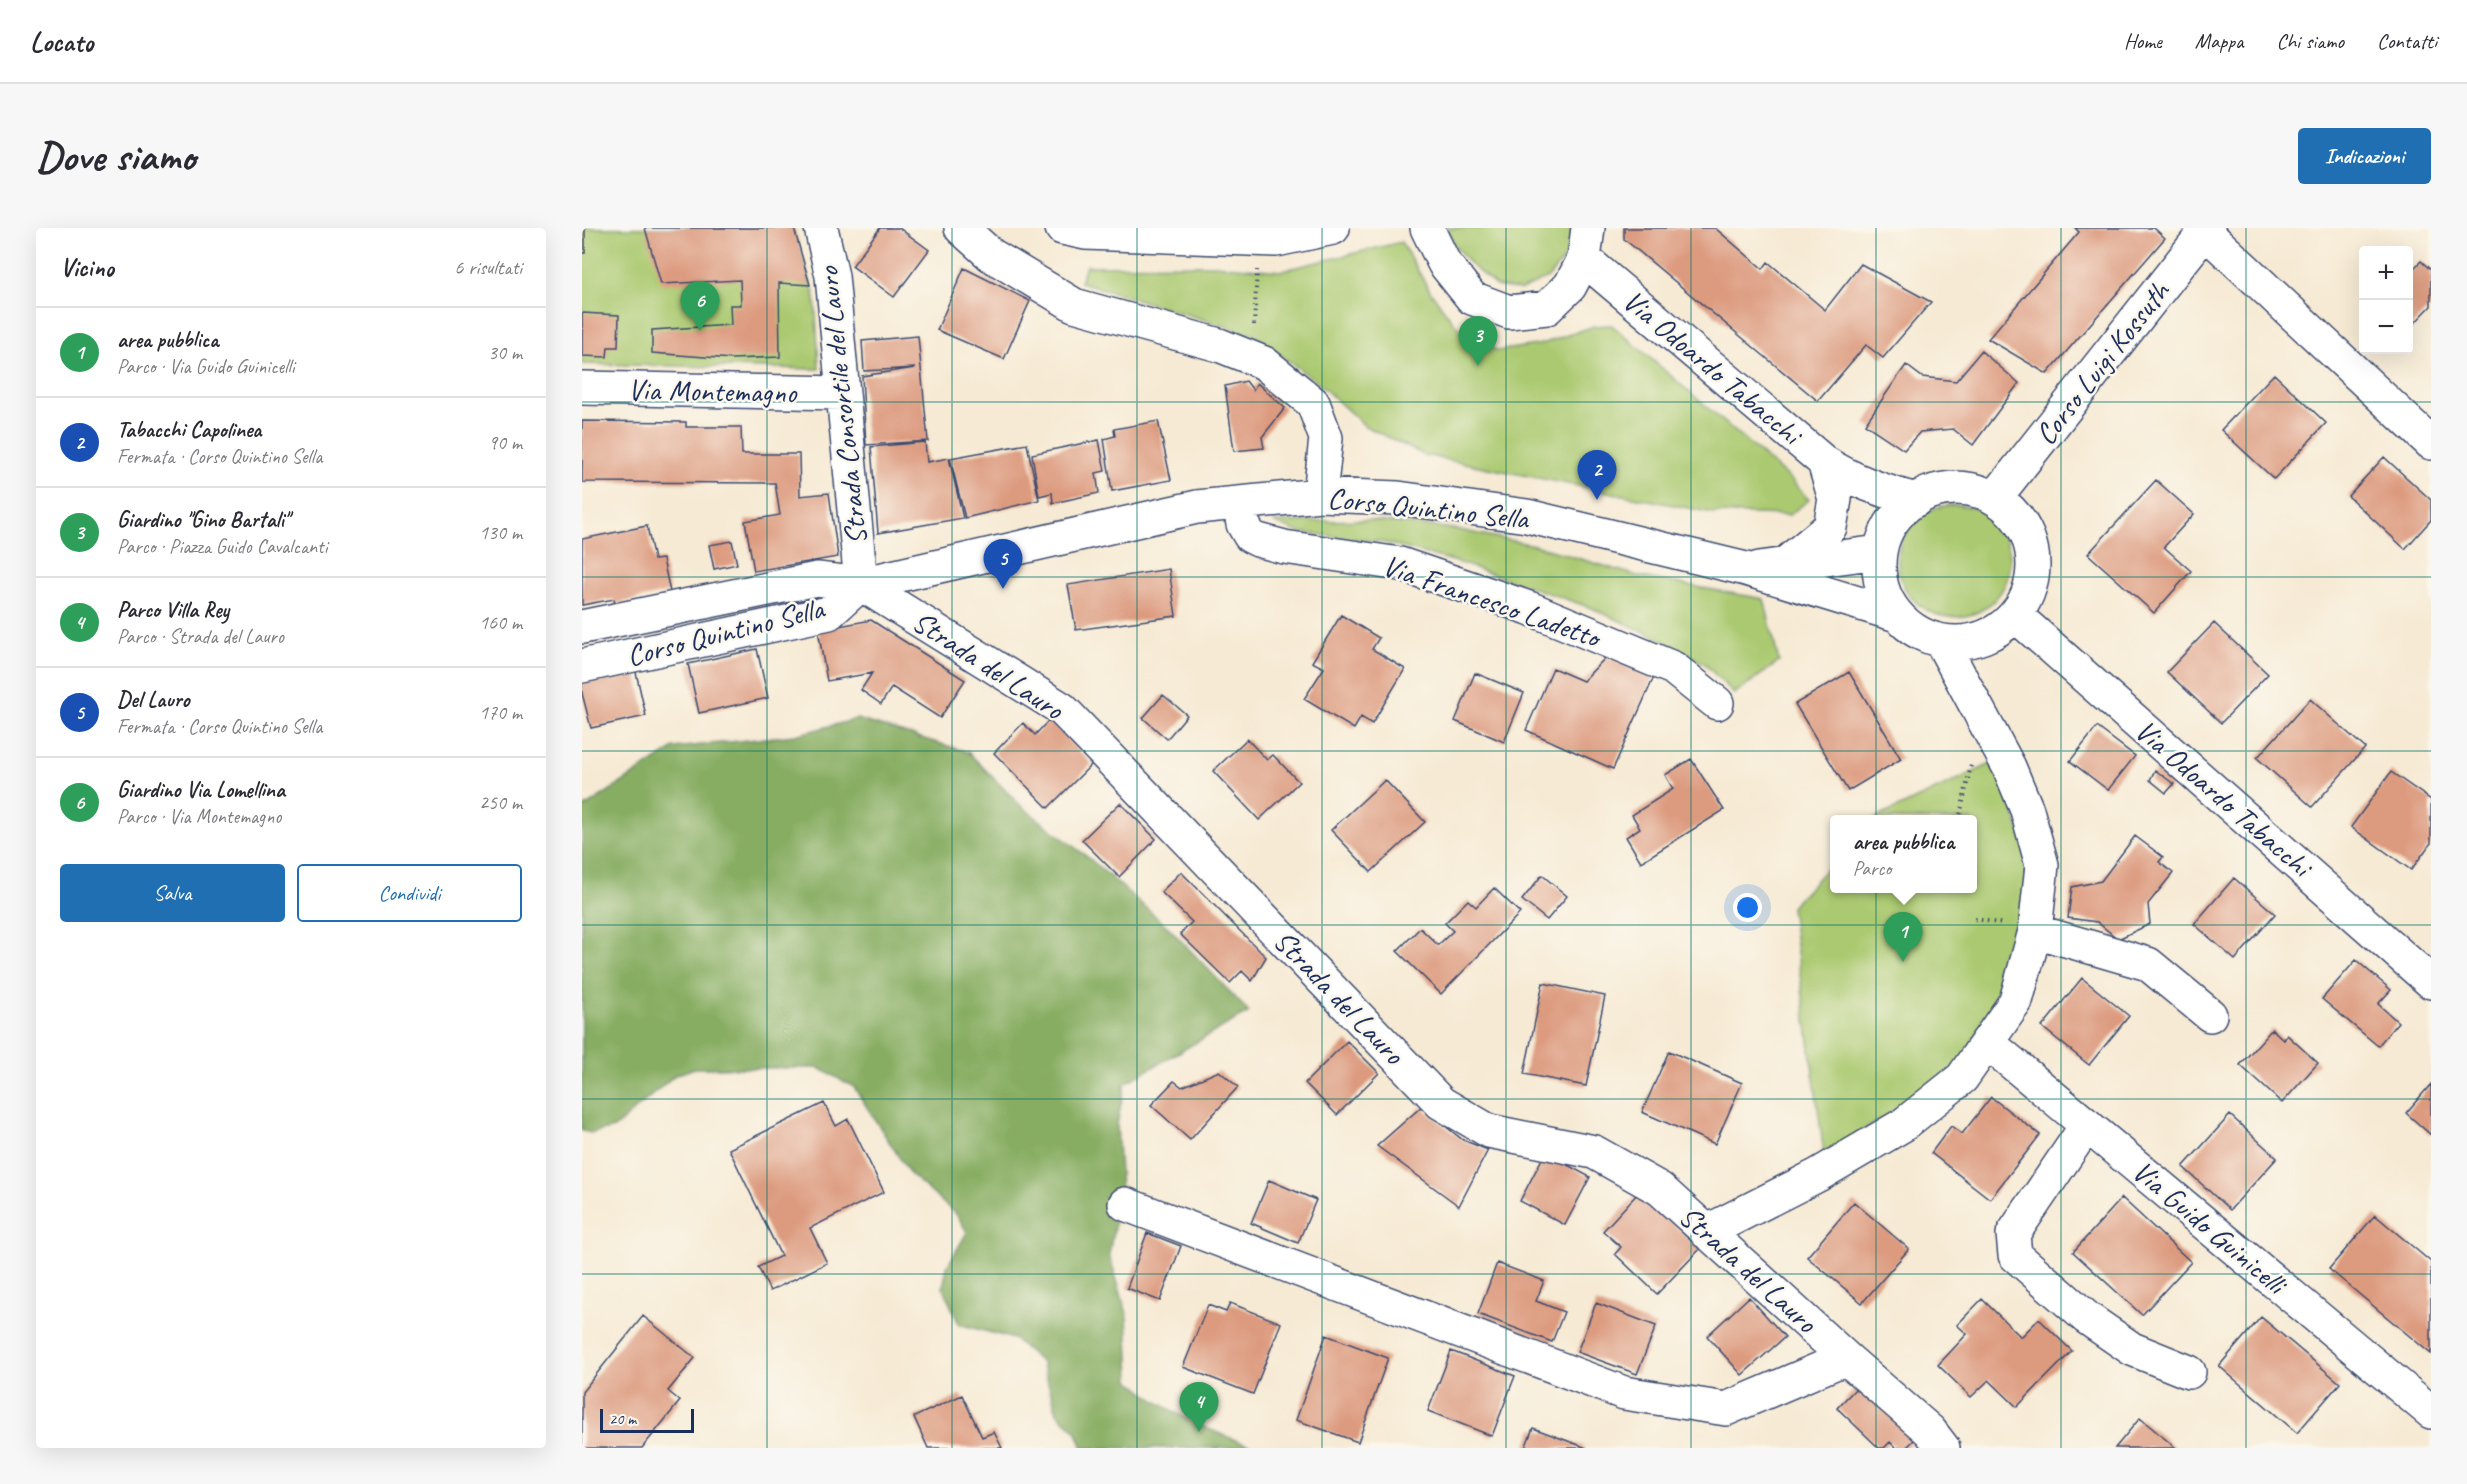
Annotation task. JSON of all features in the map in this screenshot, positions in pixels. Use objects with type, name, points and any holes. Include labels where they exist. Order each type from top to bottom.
[{"type":"street","name":"Strada Consortile del Lauro","points":[[821,228],[832,276],[861,584]]},
{"type":"street","points":[[961,228],[991,255],[1074,305],[1219,345],[1264,363],[1313,403],[1326,438],[1320,495]]},
{"type":"street","points":[[1062,228],[1085,233],[1276,240],[1333,228]]},
{"type":"street","points":[[1427,228],[1444,263],[1472,298],[1509,312],[1547,308],[1570,286],[1586,243]]},
{"type":"street","points":[[2205,229],[2431,443]]},
{"type":"street","name":"Corso Luigi Kossuth","points":[[1995,498],[2205,229]]},
{"type":"street","name":"Via Odoardo Tabacchi","points":[[1586,243],[1833,467],[1872,515],[1883,540]]},
{"type":"street","name":"Via Montemagno","points":[[582,388],[842,393]]},
{"type":"street","points":[[1783,566],[1830,527],[1835,499],[1833,467]]},
{"type":"street","name":"Via Odoardo Tabacchi","points":[[1833,467],[1881,491],[1916,500]]},
{"type":"street","points":[[1947,488],[1971,489],[1995,498],[2013,512],[2025,531],[2032,552],[2033,574],[2027,596],[2015,615],[2000,628],[1982,638],[1961,642],[1941,640],[1917,632],[1897,615],[1885,596],[1879,575],[1883,540],[1903,509],[1923,495],[1947,488]]},
{"type":"street","name":"Corso Quintino Sella","points":[[582,627],[817,579],[861,584],[1197,507],[1320,495],[1398,498],[1527,516],[1746,569]]},
{"type":"street","name":"Via Francesco Ladetto","points":[[1239,503],[1243,524],[1250,536],[1258,540],[1284,547],[1400,564],[1529,608],[1674,668],[1717,703]]},
{"type":"street","points":[[1746,569],[1783,566],[1883,540]]},
{"type":"street","points":[[1746,569],[1897,615]]},
{"type":"street","name":"Corso Quintino Sella","points":[[582,666],[829,613],[861,584]]},
{"type":"street","name":"Strada del Lauro","points":[[861,584],[1062,709],[1441,1103],[1490,1131],[1594,1152],[1660,1189],[1930,1431],[1943,1448]]},
{"type":"street","name":"Via Odoardo Tabacchi","points":[[2015,615],[2431,981]]},
{"type":"street","points":[[1706,1232],[1818,1175],[1903,1125],[1962,1078],[2016,1001],[2035,931],[2042,865],[2027,810],[2003,753],[1941,640]]},
{"type":"street","points":[[2035,931],[2148,964],[2210,1015]]},
{"type":"street","name":"Via Guido Guinicelli","points":[[1987,1042],[2431,1412]]},
{"type":"street","points":[[2087,1125],[2013,1234],[2015,1255],[2087,1318],[2132,1349],[2189,1372]]},
{"type":"street","name":"Strada del Lauro","points":[[1125,1204],[1624,1393],[1726,1409],[1846,1358]]},
{"type":"path","points":[[1248,357],[1254,335],[1257,269],[1255,239]]},
{"type":"path","points":[[1960,815],[1970,766]]},
{"type":"path","points":[[1913,940],[1916,924]]},
{"type":"green space","points":[[582,228],[793,228],[815,297],[819,369],[582,364]]},
{"type":"green space","points":[[1447,228],[1572,228],[1567,255],[1548,278],[1521,290],[1496,286],[1470,264],[1455,246]]},
{"type":"green space","points":[[1401,242],[1430,291],[1457,327],[1497,351],[1542,344],[1594,326],[1612,325],[1790,479],[1809,500],[1789,515],[1713,513],[1424,455],[1365,426],[1317,382],[1254,335],[1080,282],[1086,266],[1215,265],[1280,271]]},
{"type":"green space","points":[[1954,505],[1975,509],[1993,522],[2006,540],[2010,561],[2006,582],[1993,600],[1975,613],[1954,617],[1933,613],[1915,600],[1902,582],[1898,561],[1902,540],[1915,522],[1933,509]]},
{"type":"green space","points":[[1367,520],[1454,529],[1534,545],[1641,577],[1764,599],[1779,662],[1734,694],[1705,664],[1660,639],[1592,608],[1457,562],[1382,542],[1297,532],[1273,522]]},
{"type":"green space","points":[[857,719],[968,752],[1020,805],[1090,859],[1169,928],[1249,1012],[1125,1083],[1117,1125],[1121,1190],[1109,1254],[1127,1314],[1130,1380],[1173,1412],[1224,1436],[1258,1448],[1083,1448],[1076,1431],[1057,1413],[1042,1363],[1014,1339],[959,1324],[943,1288],[947,1267],[967,1232],[957,1215],[910,1174],[854,1087],[819,1068],[695,1068],[675,1075],[614,1128],[592,1133],[582,1131],[582,809],[674,748],[795,735]]},
{"type":"green space","points":[[1997,761],[2031,866],[2021,918],[1996,997],[1954,1076],[1824,1154],[1791,907],[1830,865],[1830,893],[1977,893],[1977,815],[1882,815]]},
{"type":"building","points":[[582,228],[585,228],[585,253],[582,253]]},
{"type":"building","points":[[645,228],[794,228],[810,285],[779,283],[780,357],[732,359],[652,353],[652,330],[731,325],[730,305],[741,305],[740,280],[661,284]]},
{"type":"building","points":[[880,228],[899,228],[929,250],[894,297],[852,266]]},
{"type":"building","points":[[1624,228],[1715,228],[1763,269],[1768,262],[1825,310],[1861,264],[1931,302],[1883,358],[1866,345],[1818,401],[1624,239]]},
{"type":"building","points":[[2075,228],[2154,228],[2165,238],[2047,374],[1988,339],[2079,232]]},
{"type":"building","points":[[2421,261],[2431,270],[2431,306],[2413,325],[2413,300],[2413,269]]},
{"type":"building","points":[[964,268],[1030,301],[1004,359],[937,330]]},
{"type":"building","points":[[582,313],[619,315],[618,347],[608,347],[607,357],[582,356]]},
{"type":"building","points":[[918,336],[928,441],[866,445],[862,376],[915,368],[864,371],[862,341]]},
{"type":"building","points":[[1981,351],[2019,383],[1973,445],[1953,429],[1920,432],[1904,450],[1865,424],[1906,365],[1922,377],[1956,381]]},
{"type":"building","points":[[2274,374],[2326,423],[2274,479],[2221,430]]},
{"type":"building","points":[[1246,381],[1253,390],[1257,383],[1285,408],[1262,437],[1264,448],[1234,451],[1225,386]]},
{"type":"building","points":[[582,421],[686,422],[686,427],[741,427],[742,454],[799,454],[800,496],[829,493],[838,557],[754,571],[745,521],[780,515],[775,483],[582,482]]},
{"type":"building","points":[[1158,421],[1171,480],[1112,491],[1104,439],[1115,436],[1114,429]]},
{"type":"building","points":[[1099,440],[1105,471],[1096,473],[1099,493],[1053,503],[1052,493],[1039,496],[1032,454]]},
{"type":"building","points":[[925,442],[927,462],[949,458],[963,518],[878,533],[871,447]]},
{"type":"building","points":[[1027,444],[1039,500],[965,518],[950,458]]},
{"type":"building","points":[[2384,457],[2431,500],[2431,520],[2405,549],[2348,496]]},
{"type":"building","points":[[2156,480],[2194,514],[2164,547],[2191,571],[2154,613],[2088,554]]},
{"type":"building","points":[[647,526],[654,560],[663,559],[670,592],[615,604],[614,599],[582,605],[582,539]]},
{"type":"building","points":[[732,541],[737,564],[714,569],[709,545]]},
{"type":"building","points":[[1169,569],[1176,616],[1076,630],[1068,585]]},
{"type":"building","points":[[1341,615],[1379,638],[1372,649],[1405,669],[1372,724],[1361,717],[1354,729],[1304,699],[1324,668],[1312,662]]},
{"type":"building","points":[[871,620],[965,680],[940,718],[892,687],[881,704],[861,690],[872,673],[827,681],[818,630]]},
{"type":"building","points":[[2214,623],[2268,674],[2221,723],[2167,672]]},
{"type":"building","points":[[757,649],[768,698],[699,713],[688,664]]},
{"type":"building","points":[[1607,656],[1654,677],[1613,769],[1526,730],[1553,668],[1583,681]]},
{"type":"building","points":[[635,668],[646,716],[591,728],[582,693],[582,681]]},
{"type":"building","points":[[1849,672],[1901,759],[1848,791],[1795,704]]},
{"type":"building","points":[[1475,673],[1524,693],[1504,742],[1455,721]]},
{"type":"building","points":[[1163,695],[1187,715],[1167,739],[1143,718]]},
{"type":"building","points":[[2310,699],[2365,748],[2312,807],[2257,758]]},
{"type":"building","points":[[1049,720],[1092,764],[1048,808],[994,753],[1023,723],[1035,735]]},
{"type":"building","points":[[2097,727],[2135,756],[2108,790],[2070,761]]},
{"type":"building","points":[[1247,739],[1267,760],[1273,755],[1299,782],[1259,820],[1213,771]]},
{"type":"building","points":[[1691,759],[1724,810],[1641,862],[1626,837],[1640,828],[1632,815],[1673,789],[1665,775]]},
{"type":"building","points":[[2155,770],[2174,784],[2166,793],[2150,780]]},
{"type":"building","points":[[2391,772],[2431,800],[2431,843],[2411,870],[2351,827]]},
{"type":"building","points":[[1385,780],[1425,822],[1371,872],[1331,830]]},
{"type":"building","points":[[1120,803],[1156,839],[1119,877],[1082,840]]},
{"type":"building","points":[[2135,836],[2163,857],[2159,862],[2173,873],[2148,904],[2150,924],[2118,939],[2097,922],[2068,918],[2072,887],[2101,881]]},
{"type":"building","points":[[1181,872],[1266,957],[1252,981],[1242,971],[1230,983],[1180,934],[1192,922],[1161,892]]},
{"type":"building","points":[[1542,875],[1567,896],[1547,920],[1522,900]]},
{"type":"building","points":[[2234,878],[2275,914],[2235,960],[2194,924]]},
{"type":"building","points":[[1494,888],[1520,913],[1441,994],[1397,951],[1420,928],[1438,945],[1453,931],[1445,923],[1468,900],[1476,907]]},
{"type":"building","points":[[2356,960],[2391,990],[2378,1004],[2398,1022],[2378,1046],[2322,999]]},
{"type":"building","points":[[2082,978],[2129,1016],[2089,1065],[2042,1027]]},
{"type":"building","points":[[1543,983],[1605,996],[1586,1086],[1524,1074]]},
{"type":"building","points":[[2272,1029],[2284,1040],[2287,1035],[2318,1063],[2282,1103],[2240,1065]]},
{"type":"building","points":[[1347,1041],[1379,1073],[1337,1115],[1305,1083]]},
{"type":"building","points":[[1669,1051],[1742,1083],[1715,1144],[1642,1112]]},
{"type":"building","points":[[1219,1071],[1238,1087],[1190,1140],[1151,1105],[1174,1081],[1182,1087]]},
{"type":"building","points":[[2431,1084],[2431,1135],[2406,1113]]},
{"type":"building","points":[[1991,1097],[2040,1135],[1990,1199],[1931,1153],[1951,1126],[1962,1134]]},
{"type":"building","points":[[824,1103],[836,1126],[848,1119],[884,1192],[810,1228],[827,1263],[770,1291],[758,1267],[781,1256],[729,1149]]},
{"type":"building","points":[[1421,1107],[1463,1140],[1488,1150],[1459,1206],[1377,1146]]},
{"type":"building","points":[[2230,1115],[2277,1158],[2230,1210],[2183,1167]]},
{"type":"building","points":[[1545,1153],[1590,1177],[1565,1225],[1520,1201]]},
{"type":"building","points":[[1269,1180],[1316,1200],[1298,1243],[1251,1223]]},
{"type":"building","points":[[1639,1192],[1700,1249],[1657,1294],[1615,1254],[1621,1247],[1603,1231]]},
{"type":"building","points":[[2122,1198],[2191,1262],[2142,1315],[2073,1252]]},
{"type":"building","points":[[1854,1202],[1909,1249],[1862,1303],[1807,1257]]},
{"type":"building","points":[[2375,1215],[2431,1262],[2431,1354],[2329,1269]]},
{"type":"building","points":[[1147,1233],[1181,1246],[1160,1301],[1127,1288]]},
{"type":"building","points":[[1497,1263],[1544,1281],[1536,1301],[1564,1312],[1552,1342],[1478,1314]]},
{"type":"building","points":[[1749,1297],[1785,1337],[1742,1375],[1707,1336]]},
{"type":"building","points":[[1982,1299],[2021,1337],[2039,1319],[2072,1351],[2017,1407],[1989,1380],[1971,1397],[1938,1365],[1967,1334],[1957,1325]]},
{"type":"building","points":[[1230,1303],[1281,1323],[1253,1394],[1183,1367],[1208,1305],[1226,1312]]},
{"type":"building","points":[[1596,1303],[1656,1326],[1637,1374],[1577,1352]]},
{"type":"building","points":[[643,1316],[695,1358],[668,1391],[680,1401],[642,1448],[582,1448],[582,1392]]},
{"type":"building","points":[[2261,1317],[2340,1383],[2297,1433],[2219,1366]]},
{"type":"building","points":[[1326,1335],[1388,1358],[1358,1442],[1296,1420]]},
{"type":"building","points":[[1451,1351],[1515,1376],[1492,1436],[1428,1411]]},
{"type":"building","points":[[1859,1385],[1915,1439],[1906,1448],[1896,1448],[1890,1442],[1884,1448],[1879,1448],[1837,1408]]},
{"type":"building","points":[[962,1395],[982,1437],[994,1432],[1002,1448],[928,1448],[914,1417]]},
{"type":"building","points":[[2140,1418],[2176,1448],[2115,1448]]},
{"type":"building","points":[[1533,1428],[1587,1448],[1525,1448]]},
{"type":"place","name":"Giardino Via Lomellina","points":[[700,331]]},
{"type":"place","name":"Giardino \"Gino Bartali\"","points":[[1478,366]]},
{"type":"place","name":"Tabacchi Capolinea","points":[[1597,500]]},
{"type":"place","name":"Del Lauro","points":[[1003,589]]},
{"type":"place","name":"area pubblica","points":[[1903,962]]},
{"type":"place","name":"Parco Villa Rey","points":[[1199,1432]]}]
